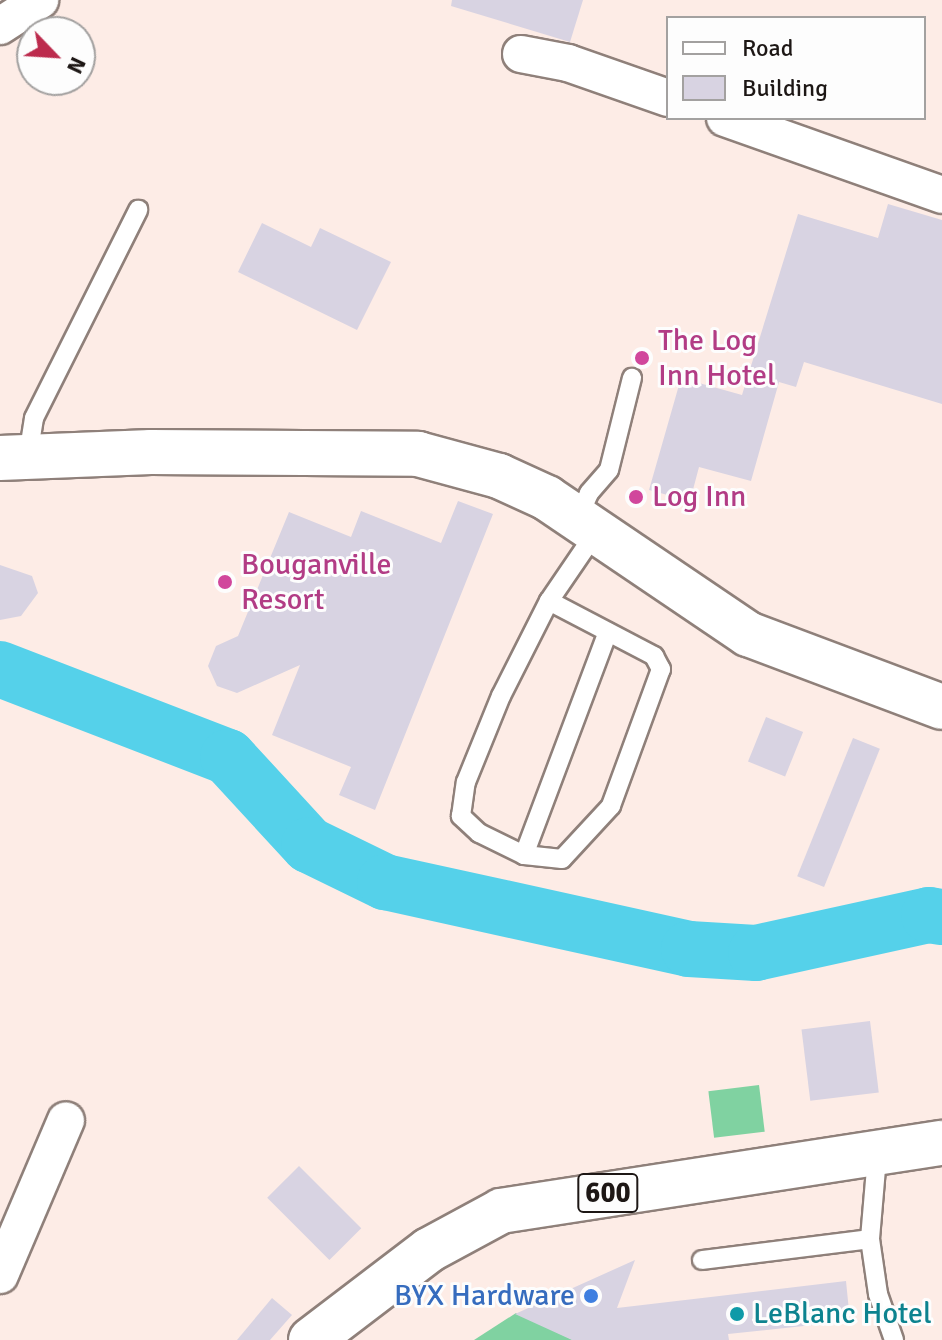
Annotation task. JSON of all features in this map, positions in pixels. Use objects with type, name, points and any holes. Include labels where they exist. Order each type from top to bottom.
[{"type":"main road","points":[[14,457],[151,452],[418,454],[499,476],[587,525],[748,634],[942,707]]},
{"type":"main road","name":"600","points":[[311,1340],[429,1250],[501,1211],[877,1157],[942,1143]]},
{"type":"main road","name":"600","points":[[337,1340],[365,1299]]},
{"type":"street","points":[[0,26],[40,0]]},
{"type":"street","points":[[521,54],[568,63],[666,97]]},
{"type":"street","points":[[731,120],[942,195]]},
{"type":"street","points":[[0,1275],[66,1120]]},
{"type":"lane","points":[[14,457],[138,210]]},
{"type":"lane","points":[[549,601],[654,656],[661,669],[658,686],[611,806],[562,859],[524,855],[479,833],[461,816],[466,782],[501,696],[587,525],[589,493],[609,470],[632,378]]},
{"type":"lane","points":[[524,855],[608,632]]},
{"type":"lane","points":[[877,1157],[870,1239],[887,1338]]},
{"type":"lane","points":[[702,1260],[870,1239]]},
{"type":"green space","points":[[759,1085],[765,1132],[714,1138],[708,1091]]},
{"type":"green space","points":[[516,1313],[573,1340],[474,1340]]},
{"type":"building","points":[[452,0],[583,0],[570,42],[451,6]]},
{"type":"building","points":[[888,204],[942,220],[942,404],[804,362],[796,387],[779,382],[751,481],[699,467],[690,501],[649,490],[681,378],[742,395],[798,214],[878,238]]},
{"type":"building","points":[[262,223],[311,247],[320,228],[391,262],[357,330],[238,272]]},
{"type":"building","points":[[458,501],[493,514],[375,810],[339,795],[351,767],[272,735],[300,665],[237,693],[217,686],[208,666],[216,646],[238,636],[289,512],[351,537],[361,511],[441,543]]},
{"type":"building","points":[[0,565],[32,576],[38,593],[21,616],[0,620]]},
{"type":"building","points":[[766,717],[803,732],[785,776],[748,762]]},
{"type":"building","points":[[853,738],[880,749],[824,887],[797,876]]},
{"type":"building","points":[[870,1021],[879,1092],[810,1101],[802,1029]]},
{"type":"building","points":[[299,1166],[361,1228],[329,1260],[267,1198]]},
{"type":"building","name":"LeBlanc Hotel","points":[[635,1260],[617,1308],[846,1281],[850,1321],[728,1334],[729,1340],[572,1340],[515,1314]]},
{"type":"building","points":[[272,1298],[292,1315],[270,1340],[237,1340]]},
{"type":"waterway","points":[[0,669],[228,757],[309,845],[385,882],[689,949],[756,953],[929,915],[942,917]]},
{"type":"place","name":"The Log Inn Hotel","points":[[642,358]]},
{"type":"place","name":"Log Inn","points":[[636,497]]},
{"type":"place","name":"Bouganville Resort","points":[[225,582]]},
{"type":"place","name":"BYX Hardware","points":[[591,1296]]},
{"type":"place","name":"LeBlanc Hotel","points":[[737,1314]]}]
